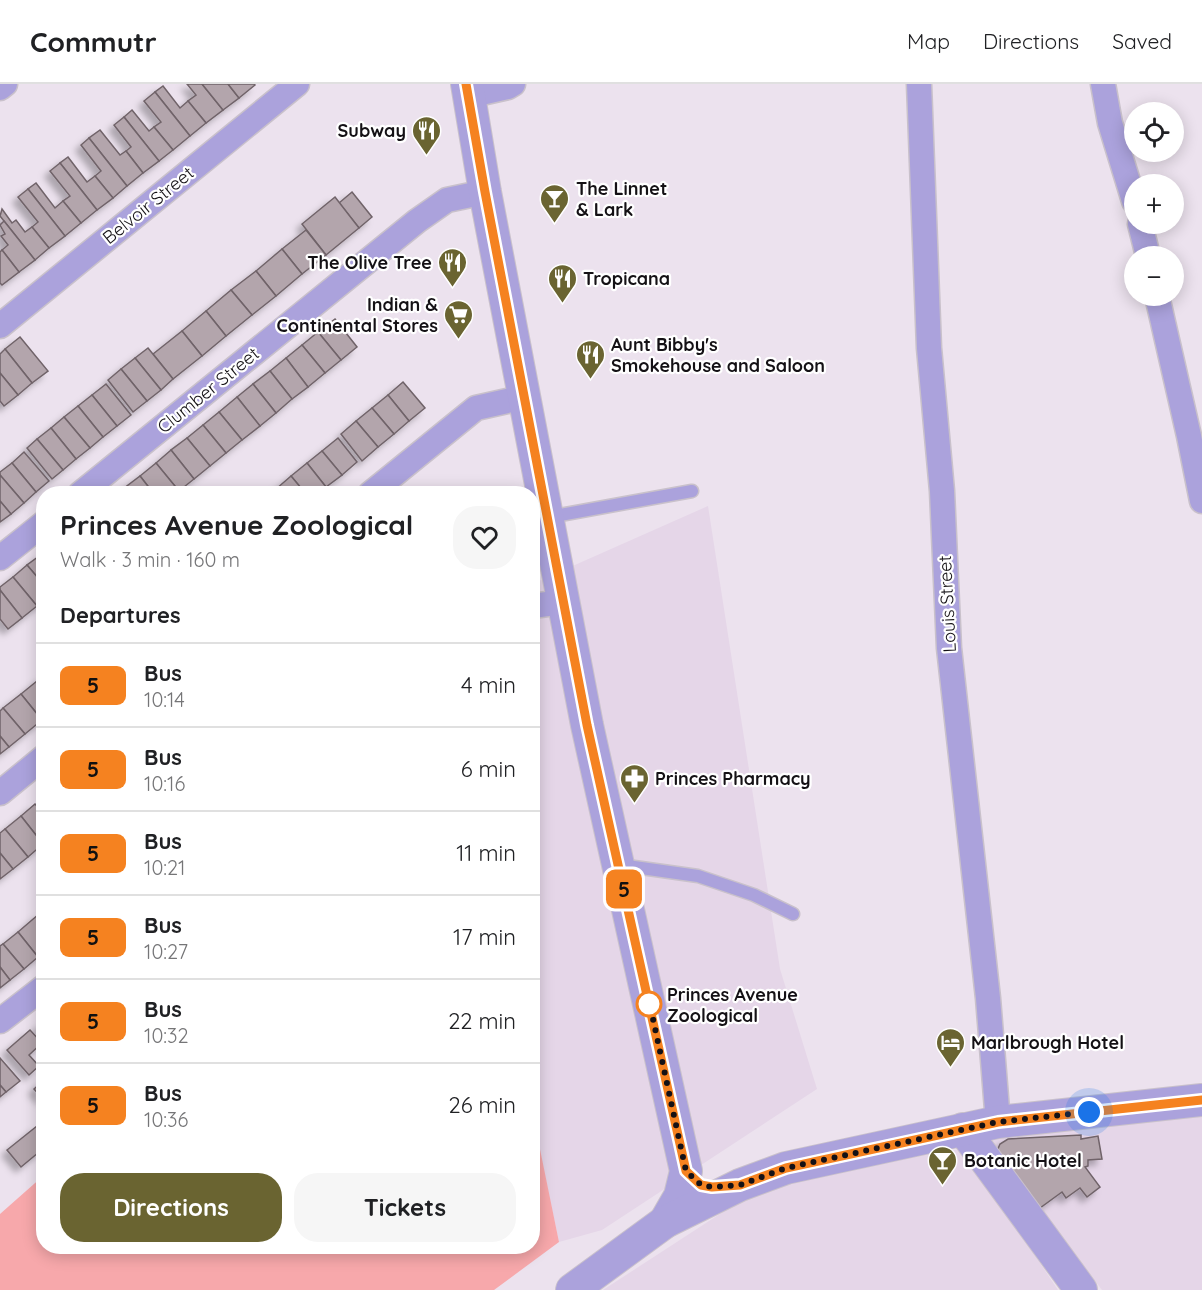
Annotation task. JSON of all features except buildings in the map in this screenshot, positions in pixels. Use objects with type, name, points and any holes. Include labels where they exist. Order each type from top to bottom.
[{"type":"street","points":[[0,88],[5,84]]},
{"type":"street","name":"Belvoir Street","points":[[0,326],[297,84]]},
{"type":"street","points":[[513,84],[508,87],[467,90],[587,725],[686,1171],[680,1196],[665,1222]]},
{"type":"street","name":"Louis Street","points":[[918,84],[929,348],[942,491],[949,648],[988,998],[998,1122]]},
{"type":"street","points":[[1103,84],[1110,123],[1126,174]]},
{"type":"street","name":"Clumber Street","points":[[90,486],[417,221],[447,200],[485,192]]},
{"type":"street","points":[[1159,306],[1202,501]]},
{"type":"street","points":[[380,486],[476,408],[525,398]]},
{"type":"street","points":[[0,558],[36,529]]},
{"type":"street","points":[[540,605],[563,602]]},
{"type":"street","points":[[0,793],[36,764]]},
{"type":"street","points":[[0,1021],[36,993]]},
{"type":"street","points":[[572,1290],[665,1222],[740,1185],[786,1168],[998,1122],[1202,1100]]},
{"type":"street","points":[[963,1129],[1081,1290]]},
{"type":"street","points":[[686,1171],[701,1185],[712,1187],[740,1185]]},
{"type":"lane","points":[[548,517],[692,491]]},
{"type":"lane","points":[[618,864],[698,876],[754,896],[793,914]]},
{"type":"shaded area","points":[[708,506],[780,969],[817,1089],[602,1230],[559,1242],[540,1152],[540,580]]},
{"type":"shaded area","points":[[1202,1111],[1202,1290],[1102,1290],[991,1142],[996,1137]]},
{"type":"shaded area","points":[[540,1149],[559,1242],[494,1290],[0,1290],[0,1214],[36,1182],[36,1254],[540,1254]]},
{"type":"shaded area","points":[[964,1149],[1058,1290],[603,1290],[766,1184],[829,1164]]},
{"type":"bus line","name":"5","points":[[466,84],[587,725],[686,1171],[701,1185],[712,1187],[740,1185],[786,1168],[998,1122],[1202,1100]]},
{"type":"place","name":"Subway","points":[[427,156]]},
{"type":"place","name":"The Linnet & Lark","points":[[555,224]]},
{"type":"place","name":"The Olive Tree","points":[[453,288]]},
{"type":"place","name":"Tropicana","points":[[562,304]]},
{"type":"place","name":"Indian & Continental Stores","points":[[459,340]]},
{"type":"place","name":"Aunt Bibby's Smokehouse and Saloon","points":[[590,380]]},
{"type":"place","name":"Princes Pharmacy","points":[[634,804]]},
{"type":"place","name":"Princes Avenue Zoological","points":[[649,1004]]},
{"type":"place","name":"Marlbrough Hotel","points":[[950,1068]]},
{"type":"place","name":"Botanic Hotel","points":[[943,1186]]},
{"type":"route","points":[[649,1004],[648,996],[686,1171],[701,1185],[712,1187],[740,1185],[786,1168],[998,1122],[1089,1112]]}]
